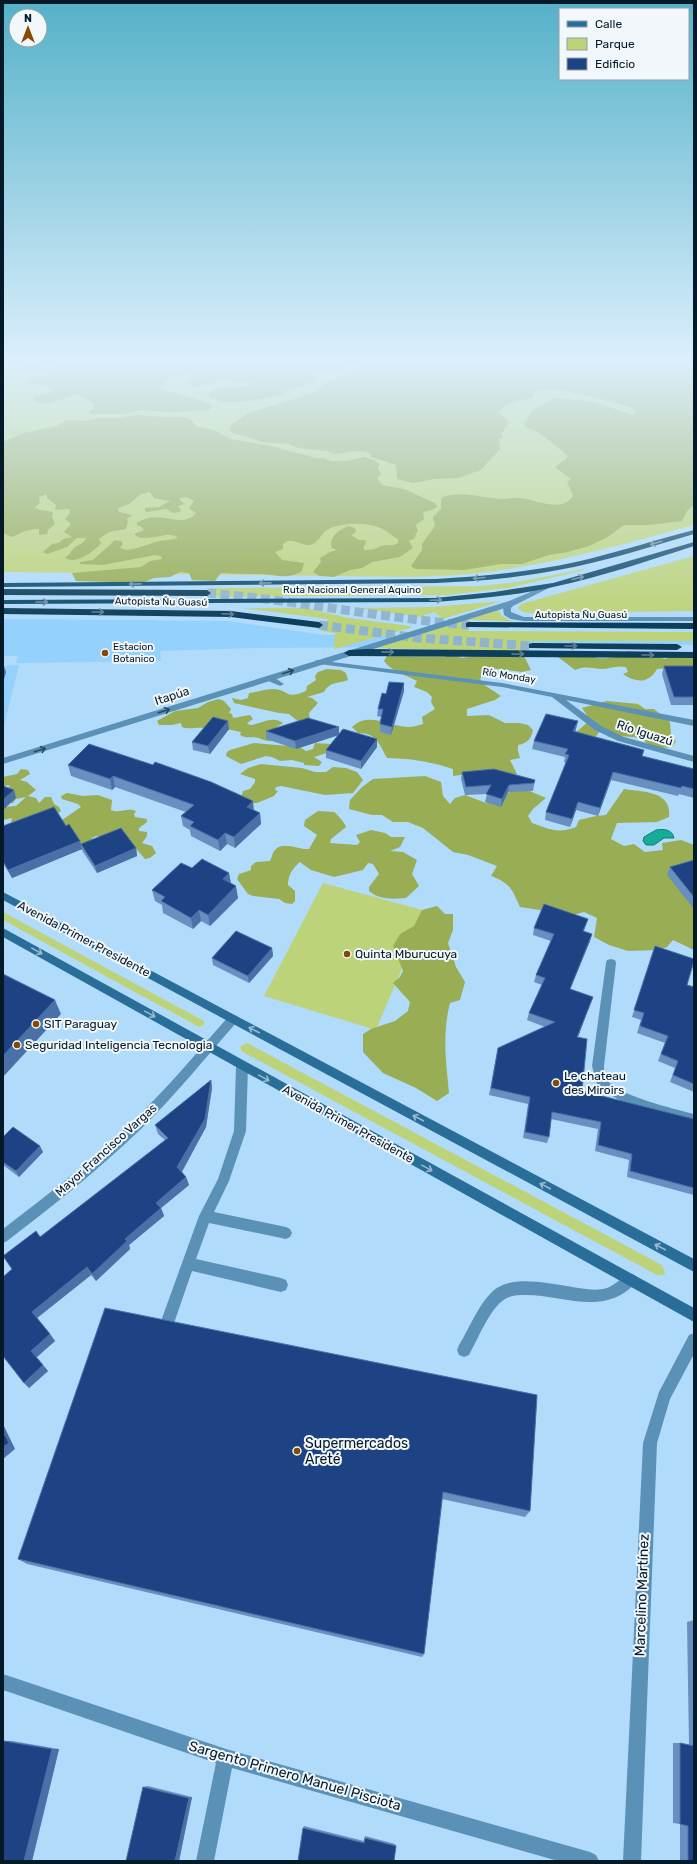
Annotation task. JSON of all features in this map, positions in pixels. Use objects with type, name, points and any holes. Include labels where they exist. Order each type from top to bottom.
[{"type":"highway","name":"Ruta Nacional General Aquino","points":[[3,585],[421,582],[468,580],[559,568],[599,559],[694,532]]},
{"type":"highway","name":"Ruta Nacional General Aquino","points":[[3,602],[435,600],[495,595],[554,584],[694,544]]},
{"type":"highway","name":"Autopista Ñu Guasú","points":[[3,592],[208,593]]},
{"type":"highway","name":"Autopista Ñu Guasú","points":[[3,611],[230,614],[319,625]]},
{"type":"highway","name":"Autopista Ñu Guasú","points":[[468,626],[694,626]]},
{"type":"highway","points":[[532,646],[694,647]]},
{"type":"highway","points":[[349,653],[694,655]]},
{"type":"main road","name":"Avenida Primer Presidente","points":[[3,896],[694,1266]]},
{"type":"main road","name":"Avenida Primer Presidente","points":[[3,932],[242,1066],[694,1315]]},
{"type":"street","name":"Itapúa","points":[[3,761],[512,603],[554,584]]},
{"type":"street","points":[[512,603],[507,607],[507,613],[514,617],[524,618],[694,618]]},
{"type":"street","name":"Río Monday","points":[[319,662],[502,685],[694,723]]},
{"type":"street","points":[[269,678],[280,684]]},
{"type":"street","name":"Río Iguazú","points":[[553,695],[598,728],[620,739],[694,760]]},
{"type":"street","points":[[611,963],[598,1066],[601,1081],[609,1089],[623,1098],[694,1119]]},
{"type":"street","name":"Mayor Francisco Vargas","points":[[3,1237],[85,1172],[127,1135],[154,1108],[233,1019]]},
{"type":"street","points":[[168,1321],[206,1216],[224,1181],[240,1131],[242,1066]]},
{"type":"street","points":[[206,1216],[286,1232]]},
{"type":"street","points":[[189,1264],[281,1285]]},
{"type":"street","points":[[464,1350],[497,1296],[511,1289],[526,1289],[589,1297],[606,1295],[630,1280]]},
{"type":"street","name":"Marcelino Martínez","points":[[632,1861],[650,1442],[664,1397],[694,1340]]},
{"type":"street","name":"Sargento Primero Manuel Pisciota","points":[[3,1682],[226,1758],[590,1861]]},
{"type":"street","points":[[205,1861],[226,1758]]},
{"type":"shaded area","points":[[3,447],[274,447],[316,458],[324,458],[331,461],[347,461],[364,457],[374,460],[379,464],[378,468],[381,474],[377,478],[382,485],[404,489],[435,503],[437,507],[423,512],[424,519],[416,525],[418,532],[416,533],[415,538],[409,541],[413,548],[400,557],[372,562],[362,568],[350,570],[334,577],[320,576],[313,572],[321,562],[320,558],[337,550],[332,548],[331,544],[335,534],[341,530],[348,526],[355,528],[356,532],[351,535],[359,540],[365,540],[366,543],[363,548],[365,550],[383,545],[396,544],[398,543],[398,539],[380,528],[365,524],[340,525],[327,530],[315,543],[305,545],[289,541],[283,544],[283,549],[275,552],[282,560],[304,563],[302,571],[297,574],[282,576],[223,573],[220,574],[215,581],[192,580],[189,573],[180,572],[170,577],[154,578],[142,583],[76,581],[72,573],[141,567],[150,561],[162,559],[161,556],[155,555],[103,565],[80,564],[80,562],[93,560],[115,540],[121,541],[123,544],[120,548],[127,550],[155,542],[178,538],[169,535],[144,538],[134,534],[144,530],[142,527],[137,525],[137,522],[146,519],[156,517],[182,520],[192,517],[196,513],[189,508],[194,501],[186,497],[180,498],[180,500],[185,504],[178,506],[181,510],[180,512],[173,513],[166,509],[147,512],[145,511],[145,508],[159,507],[170,501],[154,498],[150,492],[141,494],[129,504],[118,508],[119,512],[132,515],[127,519],[128,522],[126,529],[109,532],[99,539],[101,543],[94,550],[85,556],[74,560],[65,558],[74,548],[84,542],[86,538],[77,538],[67,547],[47,554],[43,552],[52,544],[59,543],[63,539],[72,537],[64,532],[71,524],[65,519],[69,514],[70,509],[55,510],[56,505],[47,498],[47,494],[39,497],[40,503],[35,507],[37,509],[53,513],[52,517],[55,524],[48,530],[47,534],[39,535],[39,529],[28,530],[11,537],[3,533]]},
{"type":"shaded area","points":[[295,447],[500,447],[500,449],[481,470],[458,478],[434,479],[413,483],[397,479],[396,465],[372,457],[368,452],[357,451],[334,454],[327,451]]},
{"type":"shaded area","points":[[557,447],[694,447],[694,505],[687,511],[682,521],[649,525],[624,525],[606,538],[589,546],[568,552],[549,555],[522,564],[501,564],[464,570],[415,569],[411,566],[422,550],[422,544],[435,526],[433,517],[441,509],[441,499],[443,497],[465,494],[502,499],[518,498],[555,505],[568,501],[573,496],[567,482],[571,479],[557,469],[556,466],[567,458],[567,455]]},
{"type":"shaded area","points":[[3,619],[228,621],[324,635],[694,632],[694,645],[260,648],[160,651],[161,661],[16,663],[18,656],[3,656]]},
{"type":"shaded area","points":[[570,651],[585,652],[594,657],[600,658],[618,656],[628,651],[648,654],[665,659],[677,654],[694,655],[694,666],[657,669],[654,674],[646,680],[637,680],[623,674],[628,672],[626,667],[619,666],[601,669],[585,668],[575,670],[558,657]]},
{"type":"shaded area","points":[[491,653],[524,656],[531,670],[522,672],[488,668],[489,675],[481,676],[480,682],[501,696],[495,700],[467,709],[467,716],[489,715],[505,723],[519,723],[528,725],[533,730],[528,740],[518,745],[520,758],[510,760],[517,774],[468,774],[453,776],[453,769],[429,762],[387,758],[377,740],[369,735],[358,733],[352,727],[358,722],[365,720],[379,721],[408,727],[414,726],[423,724],[422,717],[435,709],[431,702],[432,697],[427,692],[414,687],[417,681],[395,670],[387,664],[384,661],[387,656],[444,657],[452,654],[462,658]]},
{"type":"shaded area","points":[[19,665],[3,730],[3,666]]},
{"type":"shaded area","points":[[327,669],[341,670],[346,673],[348,680],[332,684],[326,688],[324,692],[307,697],[312,698],[318,703],[309,713],[310,720],[300,723],[289,714],[234,703],[232,698],[241,700],[248,698],[249,693],[271,689],[279,690],[290,695],[299,694],[306,691],[307,686],[316,680],[315,676],[318,672]]},
{"type":"shaded area","points":[[219,699],[224,701],[231,709],[229,713],[232,714],[233,718],[250,715],[253,719],[247,723],[250,725],[271,720],[283,723],[275,728],[278,739],[268,741],[256,737],[245,737],[240,735],[241,732],[227,729],[185,728],[182,727],[181,723],[159,725],[157,721],[175,711],[198,708],[208,702]]},
{"type":"shaded area","points":[[607,701],[638,704],[645,709],[654,709],[670,722],[671,735],[676,741],[672,747],[660,748],[648,744],[642,738],[621,736],[608,737],[605,730],[599,732],[593,741],[573,735],[590,720],[582,708]]},
{"type":"shaded area","points":[[254,743],[300,747],[306,751],[313,749],[315,743],[330,744],[331,746],[330,752],[314,757],[322,762],[319,766],[304,765],[304,763],[292,760],[280,761],[266,756],[241,764],[226,756],[227,752],[230,750]]},
{"type":"shaded area","points":[[261,764],[302,768],[315,772],[326,772],[333,767],[346,768],[357,772],[363,780],[353,793],[325,795],[281,786],[276,787],[275,790],[278,791],[274,796],[257,803],[244,803],[238,796],[242,795],[243,791],[250,789],[255,782],[255,779],[240,774],[248,768]]},
{"type":"shaded area","points":[[21,769],[28,770],[30,774],[20,780],[27,782],[36,790],[28,796],[36,798],[39,803],[45,797],[51,797],[54,804],[59,807],[61,811],[53,817],[10,827],[12,818],[3,820],[3,807],[16,806],[26,797],[16,799],[13,803],[10,803],[7,789],[10,786],[8,785],[3,787],[3,777],[17,774]]},
{"type":"shaded area","points":[[425,776],[441,782],[443,796],[450,804],[455,798],[465,795],[486,803],[520,787],[546,798],[533,809],[528,816],[532,823],[554,830],[570,829],[576,827],[579,820],[606,815],[624,789],[655,794],[666,802],[669,808],[669,817],[657,822],[617,823],[611,839],[624,846],[634,844],[645,852],[663,850],[662,843],[681,840],[694,845],[694,950],[673,940],[667,947],[657,950],[628,951],[609,945],[594,937],[597,918],[584,912],[573,915],[520,907],[510,887],[491,876],[497,866],[468,855],[453,852],[423,828],[408,822],[393,822],[382,815],[372,815],[349,809],[350,800],[362,787],[373,779]]},
{"type":"shaded area","points":[[67,793],[83,796],[98,795],[112,800],[111,810],[136,811],[134,814],[135,817],[147,819],[147,822],[139,828],[139,831],[147,832],[147,836],[142,843],[152,846],[156,853],[150,858],[145,859],[131,843],[96,836],[92,838],[93,846],[88,850],[77,850],[59,824],[62,820],[81,807],[78,804],[62,799],[61,796]]},
{"type":"shaded area","points":[[318,811],[334,812],[346,827],[331,839],[330,843],[357,845],[360,842],[356,835],[371,830],[385,833],[391,837],[405,837],[400,847],[390,851],[403,852],[417,860],[412,874],[419,886],[406,898],[391,899],[377,896],[369,891],[369,887],[379,874],[373,864],[368,863],[363,870],[334,877],[311,870],[300,862],[293,870],[289,878],[288,885],[295,891],[295,901],[292,904],[285,903],[279,899],[248,894],[237,879],[239,874],[251,870],[251,866],[256,862],[270,861],[274,851],[279,847],[287,846],[309,849],[317,835],[304,826],[305,820]]},
{"type":"shaded area","points":[[656,830],[670,831],[674,838],[664,838],[654,845],[646,845],[643,841],[644,837]]},
{"type":"shaded area","points":[[437,906],[445,914],[453,914],[453,930],[448,943],[456,967],[465,982],[460,1000],[450,1003],[446,1026],[445,1048],[449,1093],[437,1101],[416,1088],[383,1073],[363,1052],[363,1034],[371,1029],[395,1021],[408,1011],[410,1002],[393,983],[400,977],[403,971],[393,946],[400,934],[414,926],[422,910]]},
{"type":"green space","points":[[3,447],[694,447],[694,525],[554,561],[497,571],[411,577],[3,572]]},
{"type":"green space","points":[[694,556],[694,611],[529,613],[523,612],[518,608],[521,604]]},
{"type":"green space","points":[[585,570],[508,588],[447,595],[207,597],[210,588],[481,586],[517,582]]},
{"type":"green space","points":[[502,601],[442,619],[435,612],[424,615],[424,617],[413,616],[410,628],[334,649],[335,633],[321,631],[328,619],[243,608],[306,608],[349,618],[410,626],[412,616],[358,608],[432,607]]},
{"type":"green space","points":[[499,610],[502,616],[513,621],[467,620],[468,631],[694,632],[694,641],[525,641],[527,652],[375,648]]},
{"type":"green space","name":"Quinta Mburucuya","points":[[323,883],[426,911],[376,1030],[264,996]]},
{"type":"green space","points":[[3,912],[204,1021],[204,1025],[199,1027],[3,920]]},
{"type":"green space","points":[[247,1043],[662,1265],[665,1272],[664,1275],[657,1275],[241,1051],[241,1046]]},
{"type":"building","points":[[664,666],[694,666],[694,697],[674,697]]},
{"type":"building","points":[[389,682],[404,683],[392,727],[380,724],[383,709],[378,709],[382,693],[386,694]]},
{"type":"building","points":[[546,714],[578,721],[573,731],[644,750],[642,756],[694,769],[694,789],[682,786],[681,788],[613,772],[600,808],[578,802],[572,819],[546,812],[569,755],[565,754],[568,749],[534,741]]},
{"type":"building","points":[[213,717],[228,721],[208,746],[192,742]]},
{"type":"building","points":[[308,718],[339,727],[295,741],[266,731]]},
{"type":"building","points":[[343,729],[377,739],[361,761],[326,750]]},
{"type":"building","points":[[89,744],[153,765],[155,762],[211,782],[253,801],[247,807],[260,813],[234,837],[225,833],[218,840],[190,826],[194,822],[181,816],[194,805],[113,776],[110,779],[68,765]]},
{"type":"building","points":[[494,769],[535,780],[534,783],[509,785],[502,799],[486,794],[491,785],[466,787],[462,772]]},
{"type":"building","points":[[3,786],[14,790],[3,800]]},
{"type":"building","points":[[54,807],[66,826],[69,824],[80,841],[8,870],[3,861],[3,826]]},
{"type":"building","points":[[121,828],[136,848],[95,866],[81,844]]},
{"type":"building","points":[[202,859],[229,873],[223,879],[236,886],[208,915],[199,910],[191,918],[161,901],[165,897],[152,890],[181,863],[192,868]]},
{"type":"building","points":[[694,860],[694,897],[670,867]]},
{"type":"building","points":[[544,904],[588,919],[583,931],[592,934],[570,989],[593,997],[577,1037],[587,1039],[582,1091],[694,1119],[694,1188],[630,1171],[632,1154],[598,1145],[601,1122],[552,1112],[549,1137],[525,1132],[530,1097],[491,1088],[498,1048],[555,1022],[529,1013],[545,978],[536,975],[554,934],[534,928]]},
{"type":"building","points":[[236,931],[272,948],[248,976],[212,958]]},
{"type":"building","points":[[655,946],[694,959],[687,985],[694,987],[694,1084],[673,1075],[678,1061],[661,1054],[668,1036],[640,1026],[644,1013],[634,1010]]},
{"type":"building","points":[[3,974],[55,1000],[3,1056]]},
{"type":"building","points":[[211,1080],[205,1119],[177,1167],[186,1177],[156,1203],[161,1208],[125,1239],[127,1241],[92,1274],[87,1267],[32,1312],[50,1334],[31,1351],[43,1365],[24,1383],[3,1356],[3,1277],[12,1269],[3,1256],[36,1231],[40,1237],[168,1138],[155,1125]]},
{"type":"building","points":[[13,1127],[40,1146],[16,1171],[3,1162],[3,1137]]},
{"type":"building","name":"Supermercados Areté","points":[[105,1308],[537,1395],[530,1511],[443,1492],[424,1654],[18,1559]]},
{"type":"building","points":[[3,1431],[9,1443],[3,1447]]},
{"type":"building","points":[[4,1741],[52,1749],[24,1861],[3,1861]]},
{"type":"building","points":[[680,1743],[694,1746],[694,1861],[688,1861],[688,1826],[680,1824]]},
{"type":"building","points":[[143,1787],[189,1798],[175,1861],[126,1861]]},
{"type":"building","points":[[303,1828],[364,1843],[365,1838],[396,1846],[394,1861],[298,1861]]},
{"type":"tunnel","points":[[207,593],[469,625]]},
{"type":"tunnel","points":[[319,625],[419,638],[532,646]]},
{"type":"place","name":"Estacion Botanico","points":[[105,653]]},
{"type":"place","name":"Quinta Mburucuya","points":[[347,954]]},
{"type":"place","name":"SIT Paraguay","points":[[36,1024]]},
{"type":"place","name":"Seguridad Inteligencia Tecnologia","points":[[17,1045]]},
{"type":"place","name":"Le chateau des Miroirs","points":[[556,1083]]},
{"type":"place","name":"Supermercados Areté","points":[[297,1451]]}]
